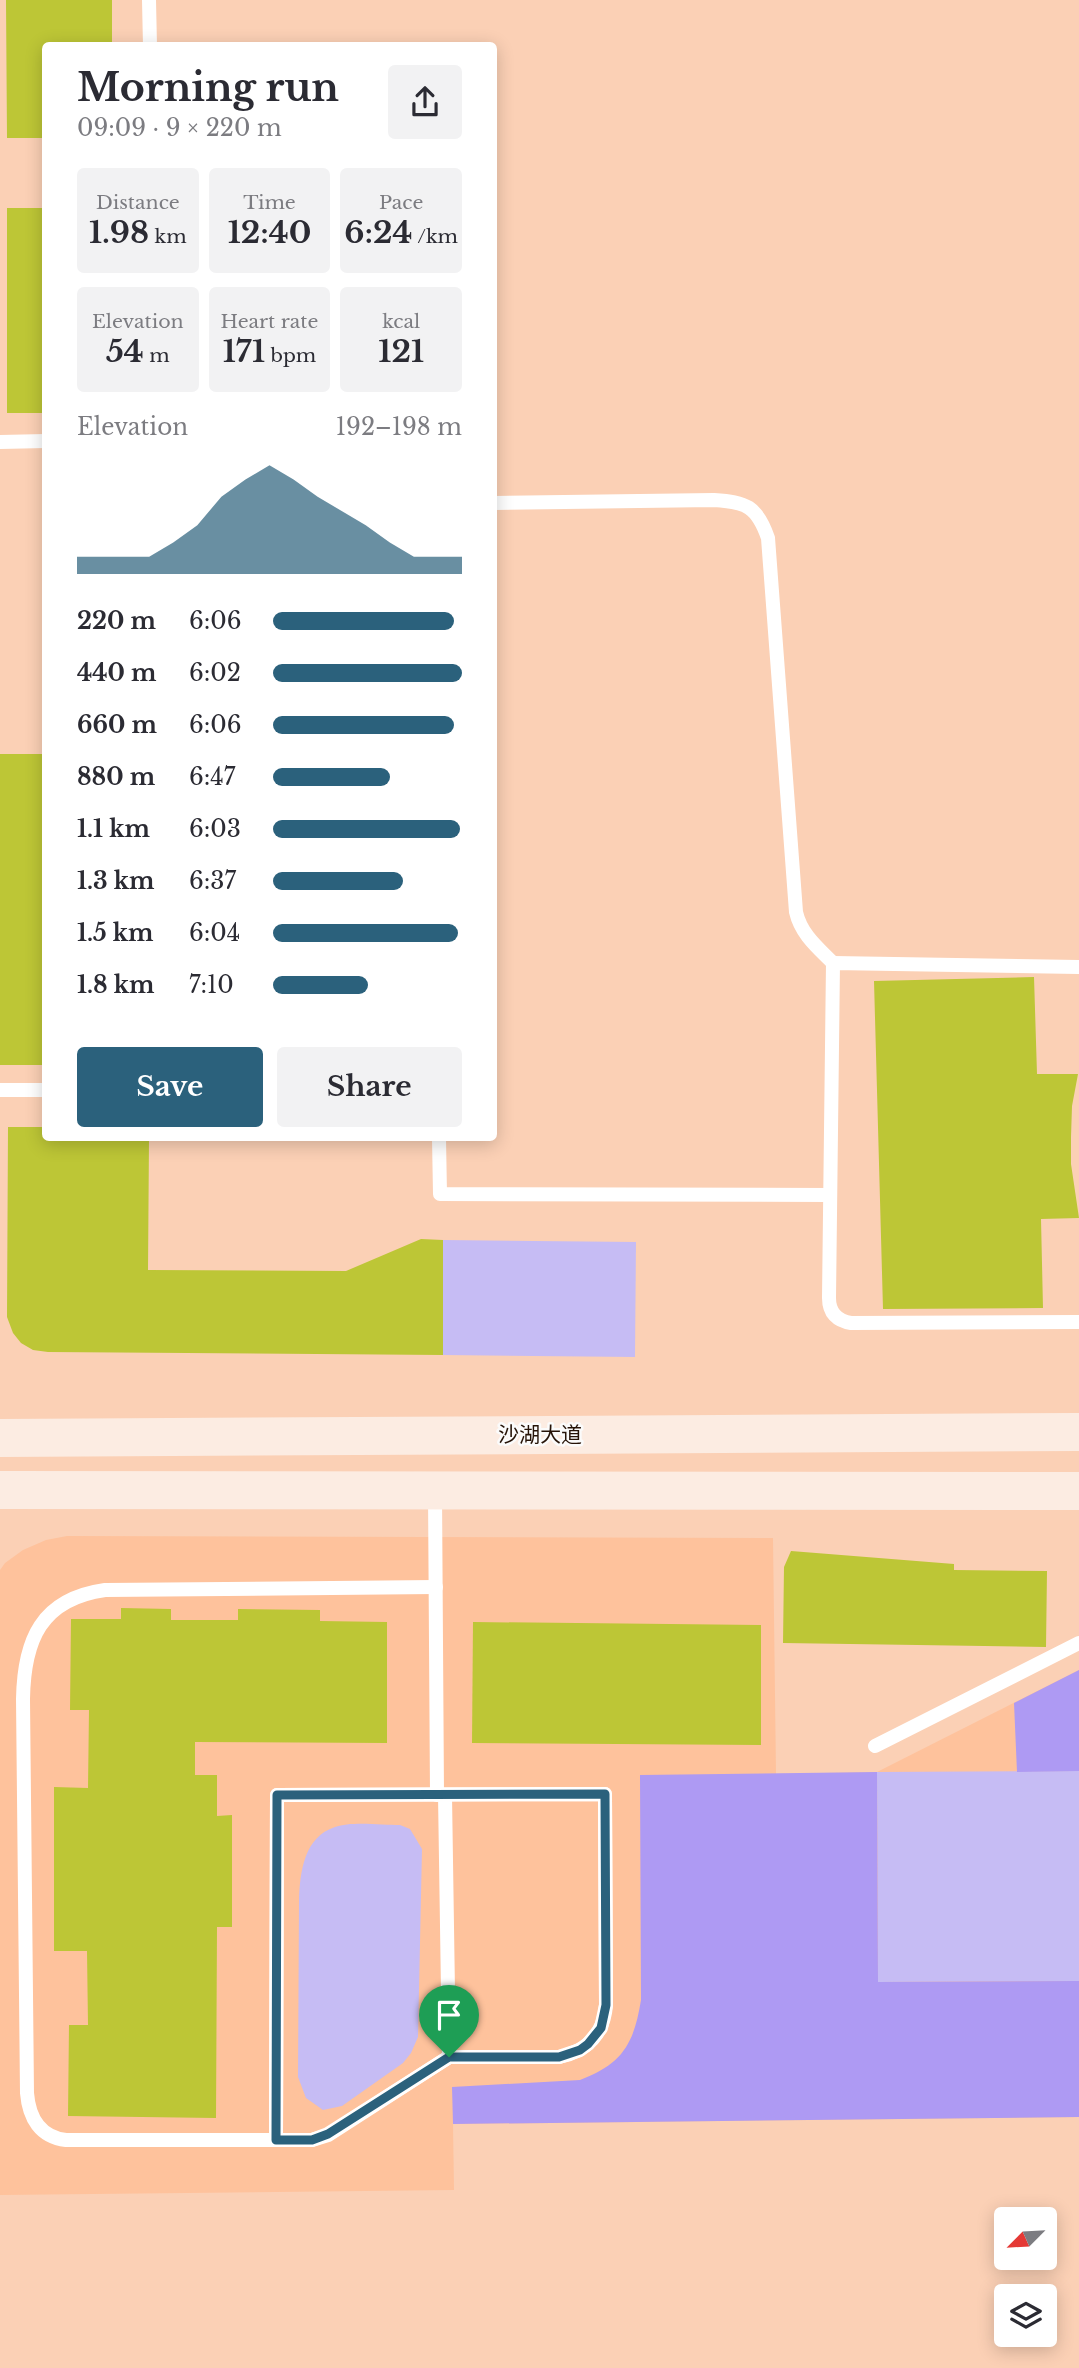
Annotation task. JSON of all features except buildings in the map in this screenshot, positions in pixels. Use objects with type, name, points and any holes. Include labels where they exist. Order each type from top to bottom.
[{"type":"main road","name":"沙湖大道","points":[[0,1438],[1079,1432]]},
{"type":"main road","points":[[0,1490],[1079,1491]]},
{"type":"lane","points":[[149,0],[150,42]]},
{"type":"lane","points":[[0,442],[42,441]]},
{"type":"lane","points":[[497,503],[714,500],[748,505],[763,524],[768,537],[796,912],[798,924],[807,938],[833,963],[1079,967]]},
{"type":"lane","points":[[833,963],[829,1306],[832,1313],[844,1322],[1079,1322]]},
{"type":"lane","points":[[0,1090],[42,1090]]},
{"type":"lane","points":[[439,1141],[440,1194],[830,1195]]},
{"type":"lane","points":[[435,1490],[449,2057]]},
{"type":"lane","points":[[276,2140],[277,1795],[605,1794],[606,2005],[601,2028],[588,2044],[569,2055],[559,2057],[449,2057],[328,2134],[312,2140],[276,2140],[66,2140],[48,2136],[31,2115],[27,2093],[23,1669],[30,1644],[40,1626],[54,1610],[69,1600],[95,1591],[436,1587]]},
{"type":"lane","points":[[875,1746],[1079,1643]]},
{"type":"shaded area","points":[[443,1240],[636,1242],[635,1357],[443,1355]]},
{"type":"shaded area","points":[[67,1536],[773,1538],[776,1774],[877,1772],[1079,1670],[1079,2117],[453,2124],[454,2190],[0,2195],[0,1570],[23,1550],[46,1540]]},
{"type":"shaded area","points":[[1079,1670],[1079,1771],[1017,1772],[1014,1703]]},
{"type":"shaded area","points":[[1079,1771],[1079,1981],[878,1982],[877,1772]]},
{"type":"shaded area","points":[[877,1772],[878,1982],[1079,1981],[1079,2117],[453,2124],[452,2087],[580,2080],[607,2067],[630,2040],[641,2000],[640,1775]]},
{"type":"shaded area","points":[[358,1824],[400,1825],[410,1829],[422,1849],[418,2037],[403,2063],[342,2106],[323,2110],[306,2098],[298,2077],[299,1900],[303,1867],[316,1839],[335,1827]]},
{"type":"route","points":[[605,1794],[606,2005],[601,2028],[580,2050],[559,2057],[449,2057],[328,2134],[312,2140],[276,2140],[277,1795],[605,1794]]}]
